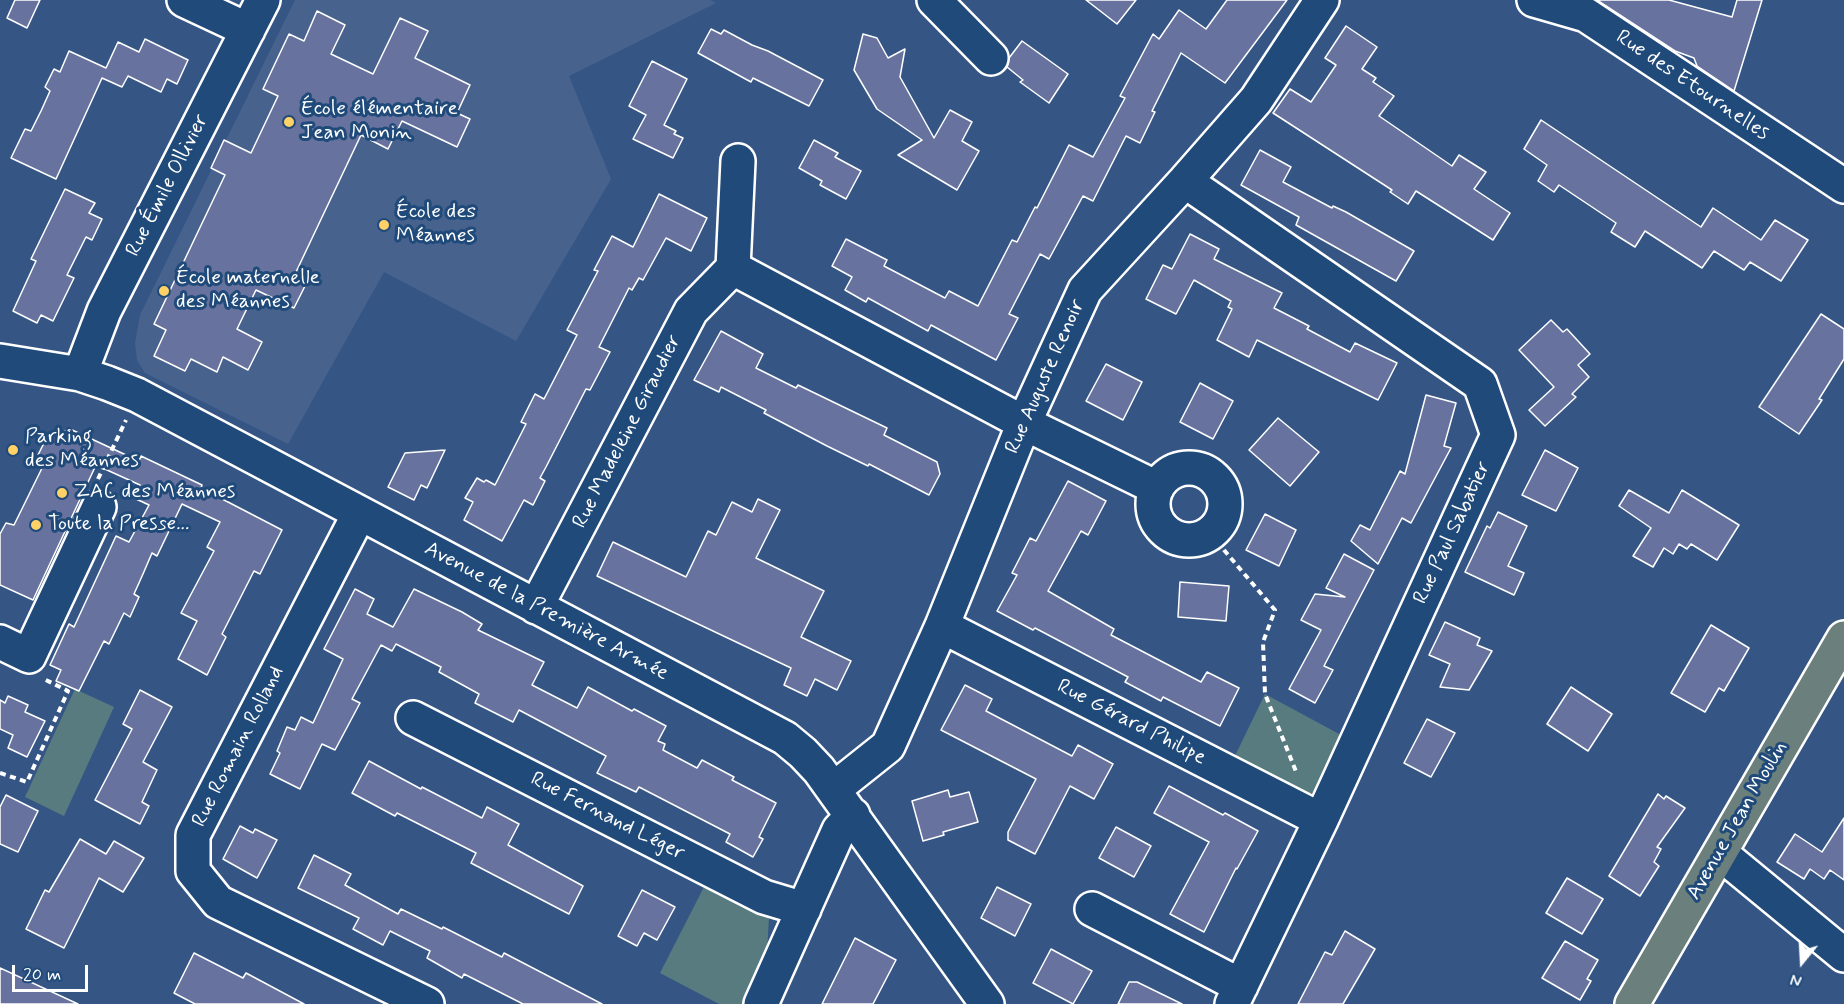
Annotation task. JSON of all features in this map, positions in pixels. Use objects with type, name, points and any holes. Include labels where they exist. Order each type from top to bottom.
[{"type":"main road","name":"Avenue Jean Moulin","points":[[1632,1004],[1844,638]]},
{"type":"street","points":[[184,0],[248,30]]},
{"type":"street","name":"Rue Émile Ollivier","points":[[80,374],[104,311],[263,0]]},
{"type":"street","points":[[934,0],[991,58]]},
{"type":"street","name":"Rue Auguste Renoir","points":[[834,789],[888,746],[942,626],[1024,423],[1085,290],[1185,182],[1256,100],[1322,0]]},
{"type":"street","name":"Rue des Etournelles","points":[[1534,0],[1586,15],[1844,186]]},
{"type":"street","points":[[738,161],[733,268],[1024,423],[1156,488]]},
{"type":"street","name":"Rue Paul Sabatier","points":[[1185,182],[1480,384],[1498,435],[1321,820],[1236,995]]},
{"type":"street","name":"Rue Madeleine Giraudier","points":[[536,607],[691,311],[733,268]]},
{"type":"street","name":"Avenue de la Première Armée","points":[[0,361],[80,374],[107,382],[137,395],[785,738],[803,753],[834,789],[987,1004]]},
{"type":"street","points":[[1192,468],[1205,472],[1216,480],[1224,493],[1225,507],[1221,520],[1213,532],[1201,538],[1186,540],[1173,536],[1161,528],[1155,516],[1153,501],[1156,488],[1165,477],[1178,470],[1192,468]]},
{"type":"street","points":[[0,642],[29,656],[99,507]]},
{"type":"street","name":"Rue Romain Rolland","points":[[358,514],[194,835],[193,871],[218,902],[427,1004]]},
{"type":"street","name":"Rue Gérard Philipe","points":[[942,626],[1321,820]]},
{"type":"street","name":"Rue Fernand Léger","points":[[413,718],[764,897],[804,909]]},
{"type":"street","points":[[761,1004],[839,830],[853,815]]},
{"type":"street","points":[[1720,853],[1844,954]]},
{"type":"street","points":[[1092,909],[1236,995]]},
{"type":"path","points":[[99,507],[96,485],[137,395]]},
{"type":"path","points":[[1213,532],[1224,550],[1275,610],[1263,642],[1265,694],[1305,794],[1321,820]]},
{"type":"path","points":[[0,773],[27,782],[68,691],[31,673],[29,656]]},
{"type":"shaded area","name":"École des Méannes","points":[[295,0],[710,0],[716,3],[569,76],[611,179],[516,341],[384,272],[288,444],[145,373],[137,360],[135,343],[140,315]]},
{"type":"green space","points":[[75,689],[114,707],[64,816],[25,797]]},
{"type":"green space","points":[[1265,694],[1341,735],[1315,792],[1299,796],[1232,762]]},
{"type":"green space","points":[[705,885],[769,917],[767,954],[747,1004],[719,1004],[660,973]]},
{"type":"building","points":[[15,0],[40,0],[27,28],[7,18]]},
{"type":"building","points":[[1086,0],[1136,0],[1117,24]]},
{"type":"building","points":[[1227,0],[1287,0],[1225,83],[1181,53],[1152,111],[1155,112],[1140,143],[1126,136],[1093,201],[1083,196],[1049,259],[1040,254],[1009,314],[1018,318],[996,360],[931,325],[928,331],[868,298],[866,302],[845,290],[852,277],[832,266],[846,239],[887,260],[884,266],[945,298],[949,291],[978,306],[1012,240],[1017,242],[1035,207],[1037,208],[1069,145],[1093,157],[1125,98],[1120,96],[1153,34],[1159,39],[1179,10],[1206,29]]},
{"type":"building","points":[[1597,0],[1669,0],[1732,17],[1737,0],[1762,0],[1734,91],[1697,66],[1694,58],[1675,51]]},
{"type":"building","points":[[317,11],[345,25],[331,54],[373,74],[400,18],[428,31],[415,58],[470,85],[457,113],[470,119],[457,147],[402,121],[388,149],[361,135],[296,272],[309,278],[294,308],[256,290],[237,329],[262,342],[248,370],[223,357],[217,372],[191,359],[185,371],[154,356],[166,330],[154,324],[225,175],[211,168],[224,140],[251,153],[278,96],[263,89],[289,34],[304,41]]},
{"type":"building","points":[[1346,26],[1377,47],[1362,69],[1376,78],[1373,82],[1394,96],[1379,116],[1452,166],[1459,155],[1486,172],[1474,189],[1510,213],[1493,240],[1416,191],[1408,204],[1390,192],[1392,190],[1273,113],[1290,89],[1311,102],[1336,65],[1325,58]]},
{"type":"building","points":[[711,29],[721,34],[724,30],[823,80],[809,106],[753,78],[751,82],[698,53]]},
{"type":"building","points":[[863,34],[877,38],[888,58],[905,49],[900,77],[934,138],[950,110],[972,122],[962,141],[979,151],[957,190],[898,155],[922,140],[877,109],[854,70]]},
{"type":"building","points":[[145,39],[188,60],[177,84],[167,79],[161,92],[128,76],[122,87],[102,78],[56,179],[11,158],[25,129],[31,131],[50,91],[45,87],[54,69],[60,72],[69,51],[106,68],[118,42],[139,52]]},
{"type":"building","points":[[1022,41],[1068,74],[1049,103],[1020,82],[1023,80],[1007,67],[1009,58]]},
{"type":"building","points":[[652,61],[687,79],[664,125],[676,131],[674,134],[683,138],[673,158],[633,139],[646,115],[629,106]]},
{"type":"building","points":[[1541,120],[1701,227],[1713,208],[1761,240],[1775,220],[1808,240],[1781,281],[1750,262],[1744,270],[1714,251],[1702,268],[1645,231],[1635,247],[1611,232],[1616,223],[1559,185],[1554,192],[1538,181],[1547,165],[1524,149]]},
{"type":"building","points":[[814,140],[838,153],[835,157],[861,171],[846,199],[820,185],[822,181],[799,168]]},
{"type":"building","points":[[1260,150],[1291,167],[1283,182],[1332,208],[1333,206],[1346,212],[1414,251],[1396,281],[1296,225],[1299,217],[1241,185]]},
{"type":"building","points":[[65,189],[95,203],[89,213],[102,219],[92,240],[86,237],[67,275],[74,278],[53,321],[41,315],[37,323],[13,311],[36,261],[31,259]]},
{"type":"building","points":[[659,194],[707,218],[691,251],[666,238],[643,280],[639,278],[632,290],[629,288],[599,347],[610,352],[590,390],[586,389],[540,478],[545,481],[533,505],[524,500],[502,541],[464,520],[473,502],[465,498],[477,478],[495,485],[526,424],[521,422],[535,394],[544,399],[577,335],[567,330],[598,271],[594,270],[612,236],[633,247]]},
{"type":"building","points":[[1190,234],[1219,249],[1214,259],[1282,293],[1274,308],[1309,326],[1307,329],[1350,352],[1355,343],[1397,363],[1378,400],[1257,340],[1249,357],[1217,340],[1232,309],[1228,307],[1231,301],[1194,280],[1176,314],[1146,299],[1163,265],[1172,269]]},
{"type":"building","points":[[1821,314],[1844,329],[1844,359],[1819,399],[1822,400],[1799,434],[1759,407]]},
{"type":"building","points":[[1551,320],[1563,332],[1567,329],[1590,354],[1578,365],[1589,377],[1572,394],[1576,397],[1545,426],[1529,410],[1554,387],[1519,350]]},
{"type":"building","points":[[721,331],[763,354],[756,368],[796,388],[798,385],[887,428],[884,435],[937,462],[940,474],[929,495],[869,464],[868,466],[827,446],[764,413],[766,410],[721,387],[719,392],[694,380]]},
{"type":"building","points":[[1106,364],[1142,382],[1123,420],[1086,401]]},
{"type":"building","points":[[1200,383],[1233,401],[1213,439],[1180,422]]},
{"type":"building","points":[[1426,395],[1456,403],[1444,446],[1451,448],[1411,523],[1402,518],[1378,564],[1351,541],[1360,525],[1370,530],[1400,471],[1405,474]]},
{"type":"building","points":[[1278,418],[1319,452],[1290,486],[1249,450]]},
{"type":"building","points":[[70,429],[139,461],[141,456],[202,485],[201,488],[282,530],[260,574],[254,571],[222,634],[226,637],[207,675],[178,659],[197,621],[181,613],[214,551],[207,547],[220,522],[182,504],[157,556],[152,553],[134,594],[139,597],[130,617],[124,613],[109,644],[104,641],[79,691],[56,681],[61,670],[50,665],[69,624],[74,627],[116,536],[129,542],[149,505],[134,498],[140,485],[96,465],[33,600],[0,585],[0,534],[6,523],[14,525],[46,460],[38,455],[47,437]]},
{"type":"building","points":[[445,450],[427,488],[421,485],[414,500],[388,487],[405,453]]},
{"type":"building","points":[[1545,450],[1578,468],[1556,511],[1522,495]]},
{"type":"building","points":[[1068,481],[1106,501],[1088,535],[1081,531],[1048,591],[1114,629],[1111,635],[1201,682],[1207,672],[1239,688],[1220,726],[1163,697],[1161,701],[1125,682],[1128,677],[1035,628],[1033,630],[997,611],[1017,575],[1012,573],[1030,538],[1036,541]]},
{"type":"building","points":[[1629,490],[1669,513],[1682,490],[1739,525],[1717,560],[1691,544],[1687,549],[1679,544],[1673,554],[1664,548],[1653,567],[1633,556],[1651,528],[1619,506]]},
{"type":"building","points":[[758,499],[780,510],[756,558],[824,591],[801,637],[851,661],[837,690],[815,679],[807,696],[784,685],[791,668],[597,576],[613,542],[686,577],[708,531],[716,535],[732,502],[752,512]]},
{"type":"building","points":[[1498,512],[1527,526],[1508,566],[1524,573],[1514,595],[1465,572],[1487,526],[1490,528]]},
{"type":"building","points":[[1265,514],[1296,530],[1279,566],[1246,550]]},
{"type":"building","points":[[1344,554],[1374,570],[1324,666],[1333,670],[1315,703],[1289,689],[1321,630],[1301,620],[1315,594],[1345,597],[1326,588]]},
{"type":"building","points":[[1180,582],[1229,586],[1226,621],[1178,617]]},
{"type":"building","points":[[355,589],[374,599],[367,614],[393,627],[414,589],[482,624],[478,630],[544,662],[532,685],[577,708],[588,687],[666,726],[658,741],[665,744],[663,750],[697,768],[702,760],[734,777],[732,780],[776,803],[759,837],[763,839],[753,857],[726,842],[730,834],[639,787],[636,792],[597,773],[606,756],[519,710],[513,722],[475,703],[479,694],[439,672],[441,667],[396,644],[392,651],[381,645],[352,699],[360,703],[335,750],[322,744],[300,789],[270,774],[280,753],[277,751],[287,727],[295,730],[301,717],[313,723],[343,659],[324,649]]},
{"type":"building","points":[[1445,622],[1480,638],[1477,645],[1492,651],[1469,690],[1440,687],[1450,664],[1429,655]]},
{"type":"building","points":[[1711,625],[1749,648],[1724,691],[1719,688],[1705,712],[1671,693]]},
{"type":"building","points":[[965,685],[992,699],[986,711],[1072,756],[1078,745],[1113,764],[1094,799],[1070,786],[1035,854],[1008,840],[1008,832],[1036,779],[941,730]]},
{"type":"building","points":[[1571,687],[1612,714],[1588,751],[1547,724]]},
{"type":"building","points":[[140,690],[172,707],[143,762],[157,770],[142,802],[149,806],[140,824],[95,800],[132,729],[123,724]]},
{"type":"building","points":[[8,696],[28,705],[25,712],[45,721],[27,757],[8,748],[13,735],[0,729],[0,700],[5,703]]},
{"type":"building","points":[[1427,719],[1455,733],[1431,777],[1404,763]]},
{"type":"building","points":[[369,761],[482,818],[487,807],[519,824],[508,845],[583,886],[569,914],[471,863],[476,853],[397,813],[395,816],[352,793]]},
{"type":"building","points":[[1169,786],[1258,831],[1236,868],[1204,932],[1170,914],[1209,842],[1154,813]]},
{"type":"building","points":[[948,790],[950,797],[969,792],[978,822],[943,832],[944,835],[923,841],[912,801]]},
{"type":"building","points":[[1658,794],[1664,799],[1666,796],[1685,808],[1657,847],[1661,849],[1654,862],[1659,866],[1640,896],[1609,876]]},
{"type":"building","points":[[6,795],[38,811],[18,852],[0,844],[0,807]]},
{"type":"building","points":[[1844,818],[1844,880],[1830,870],[1824,879],[1810,869],[1804,879],[1777,862],[1795,834],[1822,852]]},
{"type":"building","points":[[240,826],[253,833],[255,829],[277,840],[257,878],[223,859]]},
{"type":"building","points":[[1116,827],[1151,846],[1134,877],[1099,858]]},
{"type":"building","points":[[80,839],[106,854],[114,841],[144,858],[123,892],[99,878],[64,948],[26,929],[45,890],[49,892]]},
{"type":"building","points":[[314,855],[351,874],[345,885],[398,914],[401,909],[502,957],[504,953],[602,1004],[523,1004],[464,974],[462,978],[427,958],[430,951],[390,931],[383,945],[353,929],[359,918],[298,888]]},
{"type":"building","points":[[1567,878],[1603,899],[1582,934],[1546,913]]},
{"type":"building","points":[[997,887],[1031,904],[1015,936],[981,918]]},
{"type":"building","points":[[642,890],[675,907],[657,940],[644,933],[637,946],[618,936]]},
{"type":"building","points":[[1345,931],[1375,949],[1343,1004],[1298,1004],[1325,952],[1332,955]]},
{"type":"building","points":[[855,938],[896,960],[873,1004],[822,1004]]},
{"type":"building","points":[[1565,941],[1598,960],[1587,979],[1591,981],[1580,1000],[1542,978]]},
{"type":"building","points":[[1051,949],[1092,971],[1073,1004],[1033,983]]},
{"type":"building","points":[[194,953],[243,978],[246,973],[304,1004],[195,1004],[174,993]]},
{"type":"building","points":[[0,968],[78,1004],[0,1004]]},
{"type":"building","points":[[1129,982],[1137,982],[1182,1004],[1118,1004]]},
{"type":"place","name":"École élémentaire Jean Monin","points":[[289,122]]},
{"type":"place","name":"École des Méannes","points":[[384,225]]},
{"type":"place","name":"École maternelle des Méannes","points":[[164,291]]},
{"type":"place","name":"Parking des Méannes","points":[[13,450]]},
{"type":"place","name":"ZAC des Méannes","points":[[62,493]]},
{"type":"place","name":"Toute la Presse...","points":[[36,525]]}]
